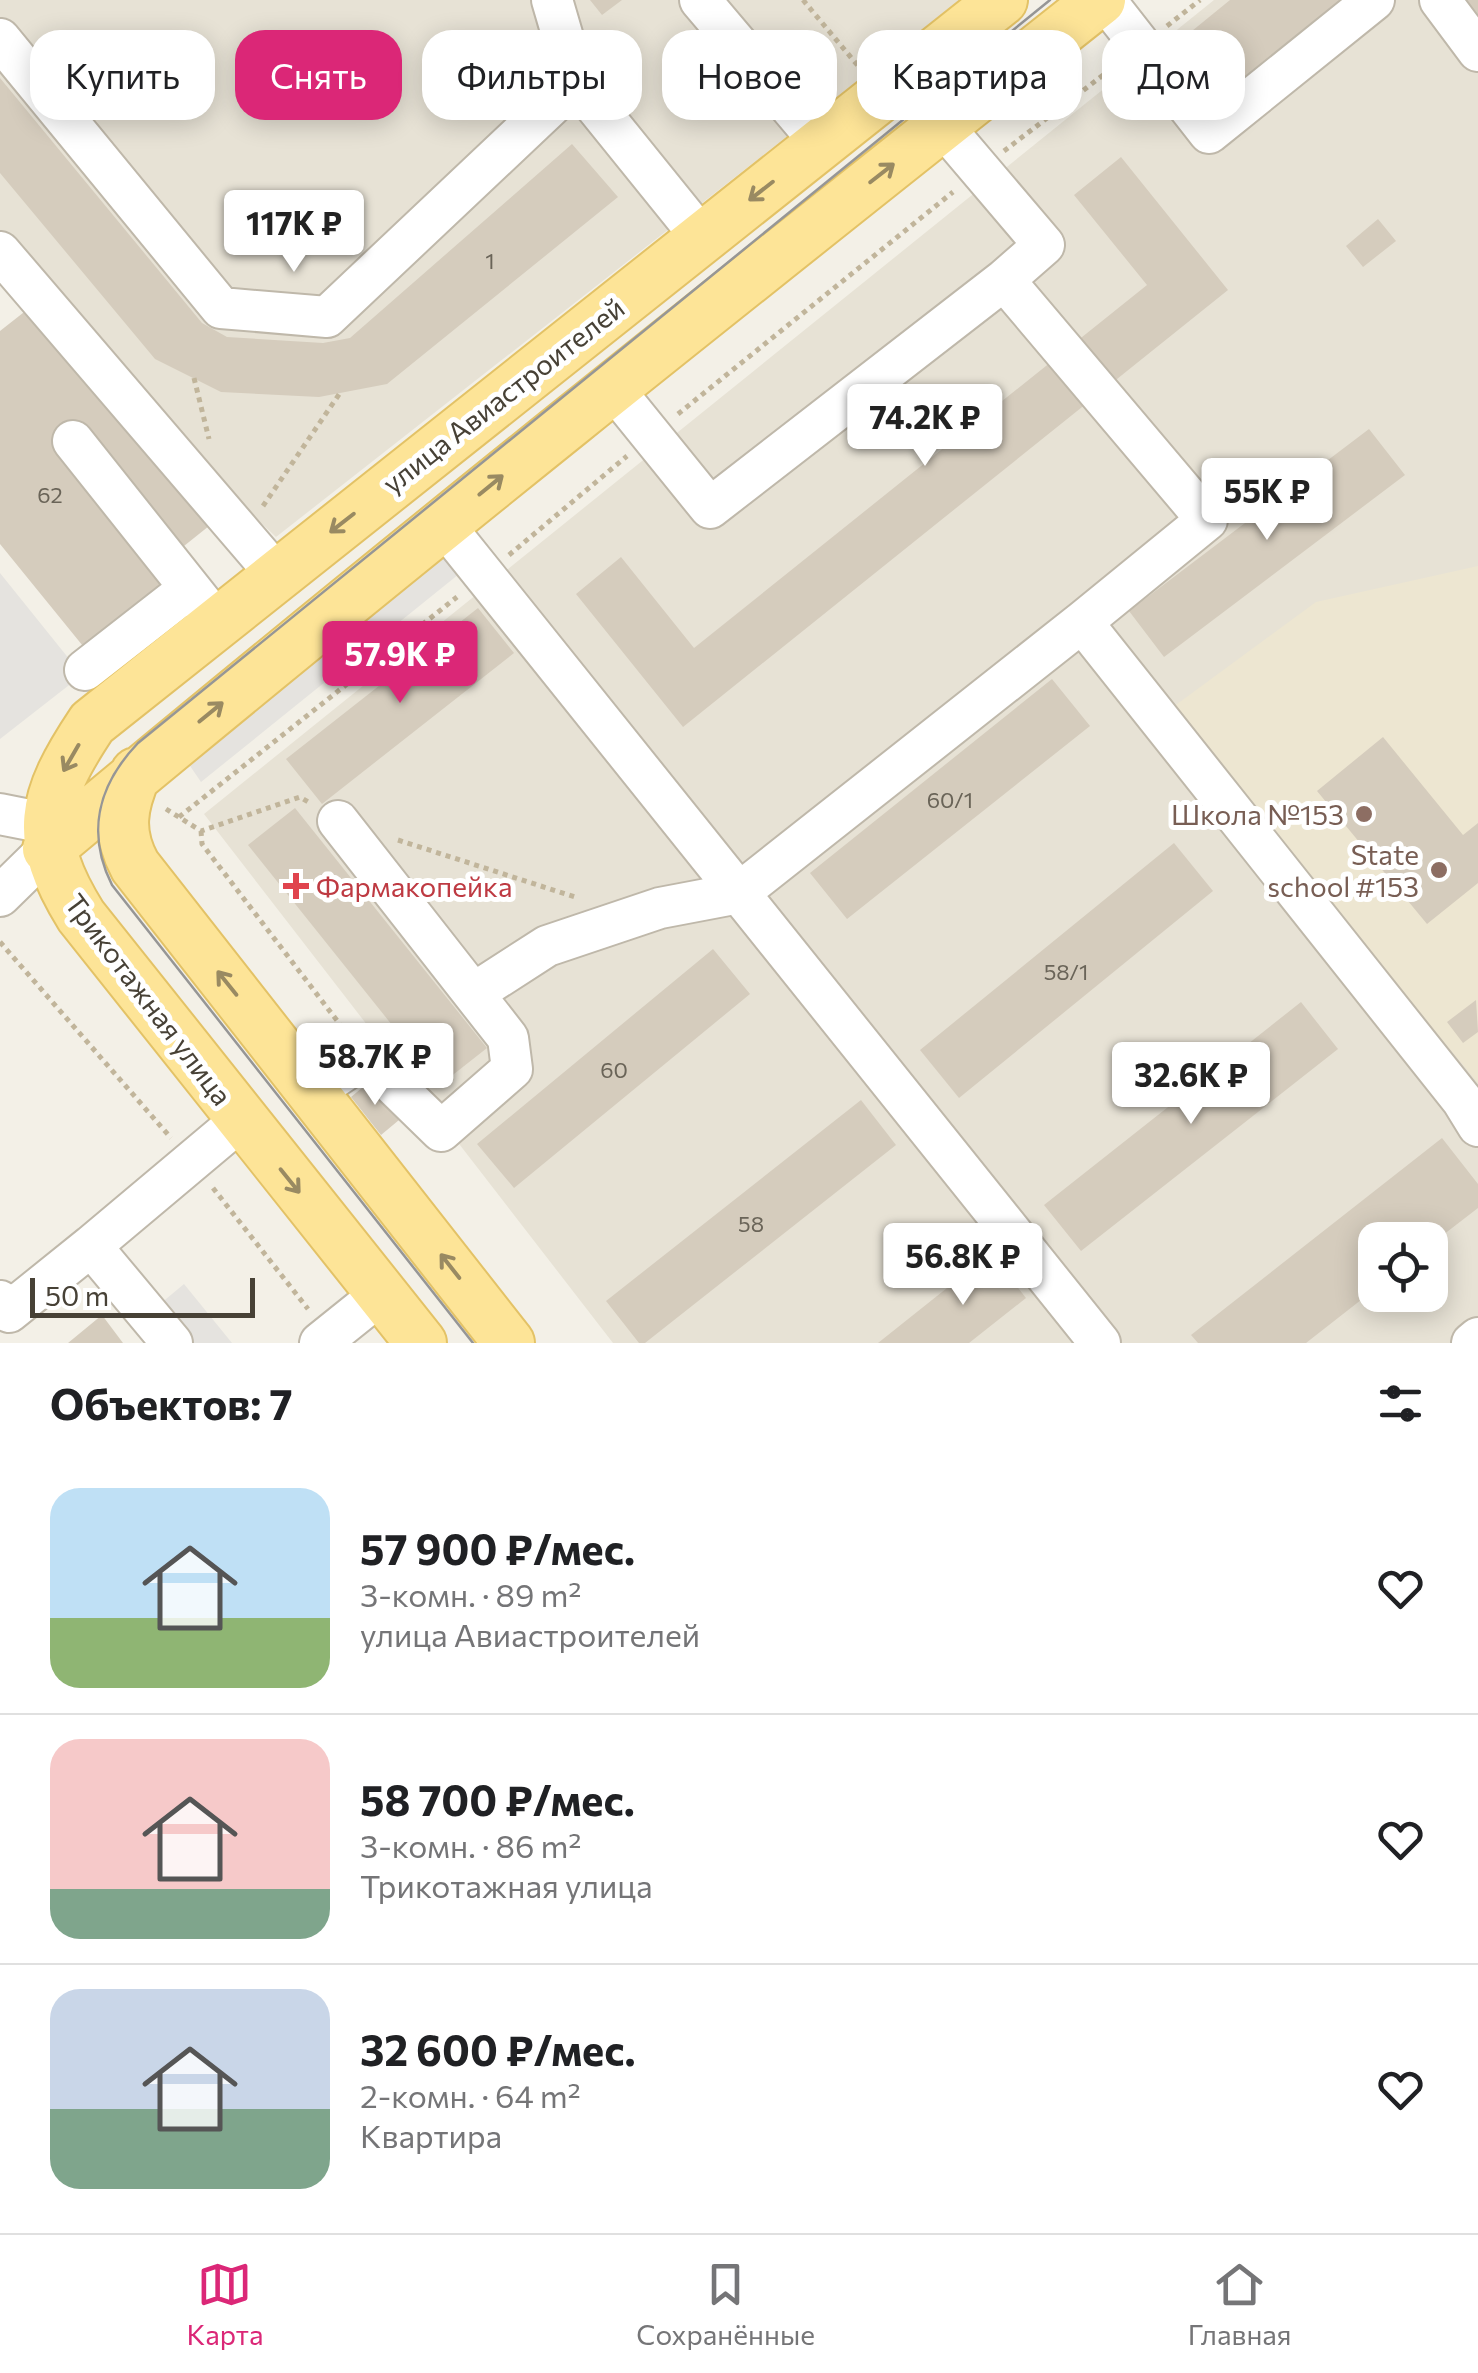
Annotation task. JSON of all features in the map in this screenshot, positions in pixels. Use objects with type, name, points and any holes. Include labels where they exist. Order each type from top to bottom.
[{"type":"main road","name":"улица Авиастроителей","points":[[49,836],[55,790],[92,723],[134,690],[204,606],[277,575],[1002,0]]},
{"type":"main road","points":[[49,836],[152,759],[612,387],[1103,0]]},
{"type":"main road","points":[[134,690],[122,715],[129,734],[138,743],[152,747],[152,759],[124,799],[121,829],[135,866],[510,1343]]},
{"type":"main road","name":"Трикотажная улица","points":[[49,836],[61,884],[81,916],[421,1343]]},
{"type":"street","points":[[552,0],[561,30]]},
{"type":"street","points":[[700,0],[821,143]]},
{"type":"street","points":[[1103,0],[1129,30]]},
{"type":"street","points":[[1245,104],[1374,0]]},
{"type":"street","points":[[1440,0],[1478,51]]},
{"type":"street","points":[[0,38],[221,308],[327,317],[536,120]]},
{"type":"street","points":[[607,120],[702,238]]},
{"type":"street","points":[[1199,120],[1209,133],[1225,120]]},
{"type":"street","points":[[612,387],[710,508],[1004,280],[1044,245],[942,125]]},
{"type":"street","points":[[0,252],[277,575]]},
{"type":"street","points":[[474,993],[546,946],[660,908],[738,893],[1206,520],[1004,280]]},
{"type":"street","points":[[74,441],[204,606],[85,670]]},
{"type":"street","points":[[444,524],[1100,1343]]},
{"type":"street","points":[[1082,622],[1280,868],[1462,1100],[1478,1126]]},
{"type":"street","points":[[0,814],[49,836],[0,896]]},
{"type":"street","points":[[314,1091],[365,1057],[441,1130],[512,1069],[508,1038],[338,821]]},
{"type":"street","points":[[2,1316],[241,1120]]},
{"type":"street","points":[[91,1246],[172,1343]]},
{"type":"street","points":[[320,1343],[381,1294]]},
{"type":"street","points":[[1472,1343],[1478,1338]]},
{"type":"path","points":[[803,0],[857,65]]},
{"type":"path","points":[[1163,30],[1200,0]]},
{"type":"path","points":[[179,817],[485,574],[981,169],[1102,77]]},
{"type":"path","points":[[243,536],[340,393]]},
{"type":"path","points":[[202,831],[202,844],[365,1057]]},
{"type":"shaded area","points":[[0,0],[961,0],[923,30],[857,30],[857,82],[837,97],[837,30],[662,30],[662,120],[808,120],[276,537],[0,274]]},
{"type":"shaded area","points":[[1214,0],[1478,0],[1478,1343],[613,1343],[204,814],[1065,120],[1082,120],[1082,106],[1102,90],[1102,120],[1245,120],[1245,30],[1177,30]]},
{"type":"shaded area","points":[[443,553],[459,574],[201,782],[186,760]]},
{"type":"shaded area","name":"Школа №153","points":[[1478,566],[1478,1083],[1169,710],[1316,602]]},
{"type":"shaded area","points":[[0,573],[82,675],[0,739]]},
{"type":"shaded area","points":[[184,1284],[232,1343],[172,1343],[148,1314]]},
{"type":"building","points":[[590,0],[622,0],[602,15]]},
{"type":"building","points":[[1230,0],[1345,0],[1245,77],[1245,30],[1193,30]]},
{"type":"building","points":[[1459,0],[1478,0],[1478,23]]},
{"type":"building","points":[[0,78],[30,114],[30,120],[35,120],[202,323],[227,337],[323,343],[350,338],[572,144],[618,197],[387,384],[319,397],[221,392],[155,359],[0,173]]},
{"type":"building","points":[[1121,157],[1228,290],[683,727],[576,594],[621,557],[694,648],[1147,285],[1074,195]]},
{"type":"building","points":[[1378,219],[1396,241],[1363,267],[1346,246]]},
{"type":"building","points":[[28,309],[209,526],[179,550],[171,583],[87,651],[0,544],[0,331]]},
{"type":"building","points":[[1369,429],[1405,475],[1164,657],[1129,611]]},
{"type":"building","points":[[478,608],[514,653],[322,804],[286,759]]},
{"type":"building","points":[[1052,679],[1090,726],[847,919],[810,873]]},
{"type":"building","points":[[1383,737],[1463,835],[1478,823],[1478,883],[1427,924],[1317,791]]},
{"type":"building","points":[[295,808],[487,1048],[440,1085],[248,845]]},
{"type":"building","points":[[1174,843],[1213,891],[959,1098],[920,1050]]},
{"type":"building","points":[[713,949],[750,994],[514,1188],[477,1144]]},
{"type":"building","points":[[1476,1000],[1478,1032],[1463,1043],[1447,1022]]},
{"type":"building","points":[[1301,1002],[1338,1049],[1081,1251],[1044,1205]]},
{"type":"building","points":[[369,1082],[399,1120],[381,1135],[351,1097]]},
{"type":"building","points":[[861,1100],[896,1145],[645,1343],[639,1343],[606,1301]]},
{"type":"building","points":[[1442,1138],[1478,1184],[1478,1208],[1448,1231],[1448,1222],[1358,1222],[1358,1302],[1306,1343],[1198,1343],[1191,1335]]},
{"type":"building","points":[[991,1253],[1026,1298],[969,1343],[878,1343]]},
{"type":"building","points":[[102,1315],[123,1343],[68,1343]]},
{"type":"tram line","points":[[473,1343],[112,885],[99,847],[98,828],[105,793],[138,743],[1050,0]]},
{"type":"place","name":"Школа №153","points":[[1364,814]]},
{"type":"place","name":"State school #153","points":[[1439,870]]},
{"type":"place","name":"Фармакопейка","points":[[296,886]]}]
